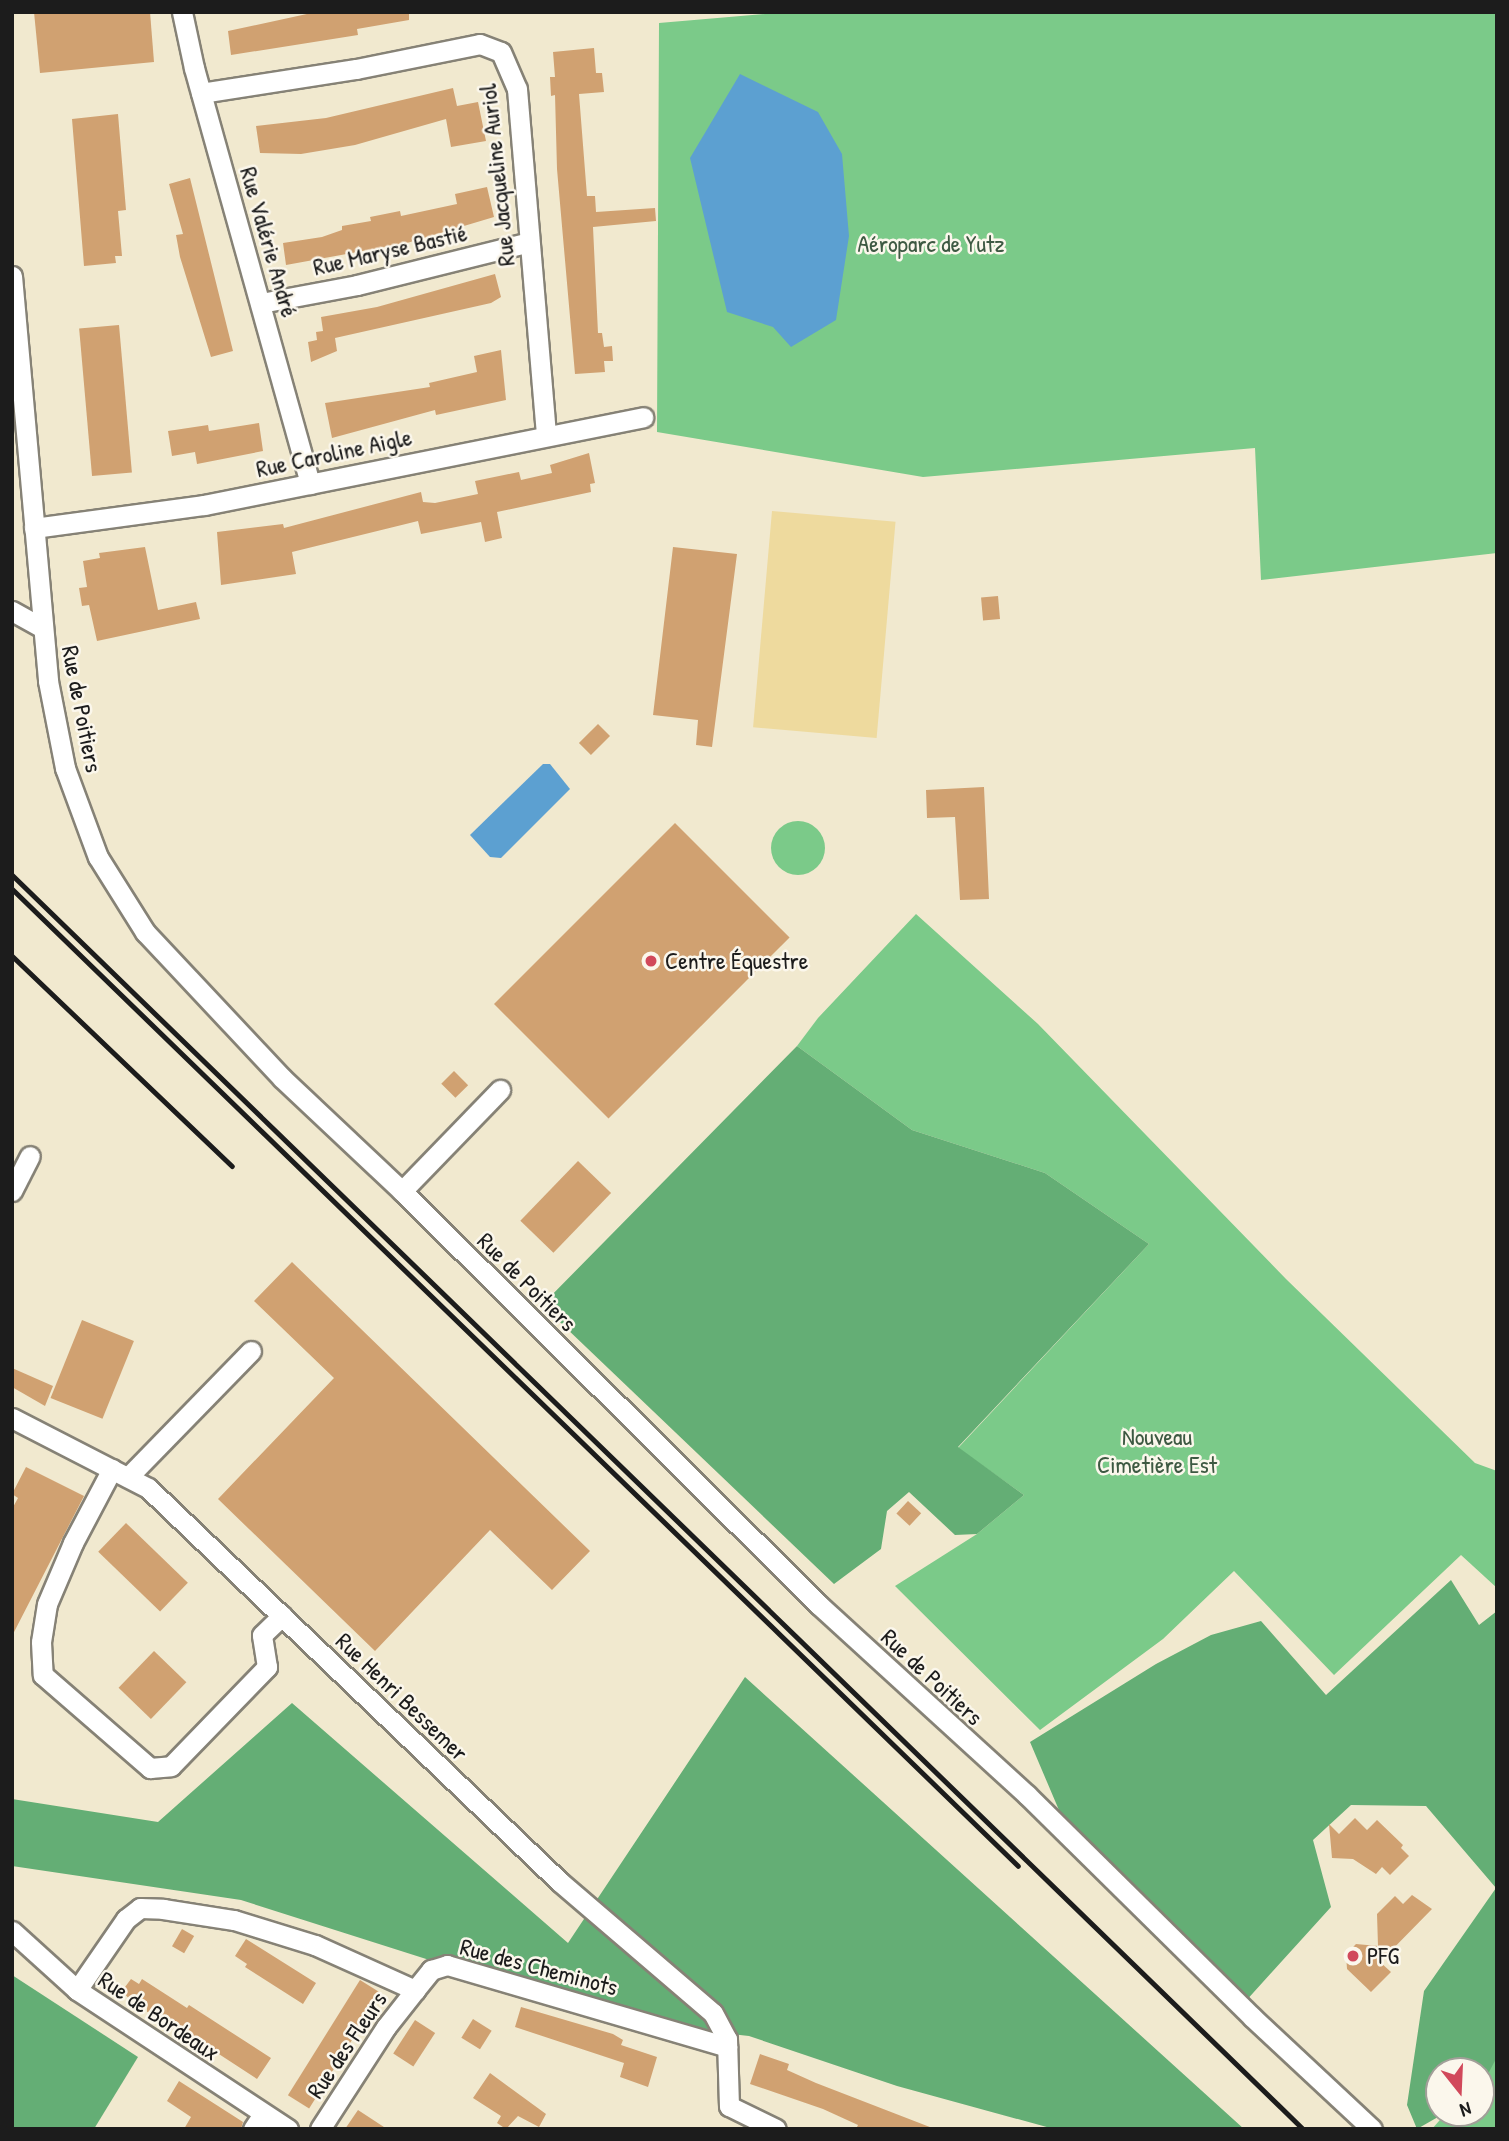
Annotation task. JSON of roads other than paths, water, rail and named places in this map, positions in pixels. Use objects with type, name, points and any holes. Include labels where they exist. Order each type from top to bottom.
[{"type":"street","name":"Rue Valérie André","points":[[182,12],[201,93],[310,484]]},
{"type":"street","name":"Rue Jacqueline Auriol","points":[[201,93],[356,69],[480,44],[500,52],[517,89],[546,433]]},
{"type":"street","name":"Rue Maryse Bastié","points":[[261,303],[357,285],[529,242]]},
{"type":"street","name":"Rue de Poitiers","points":[[12,276],[15,353],[48,681],[65,768],[98,857],[145,932],[282,1078],[402,1191],[819,1605],[1027,1795],[1372,2129]]},
{"type":"street","name":"Rue Caroline Aigle","points":[[34,528],[204,505],[546,433],[562,434],[643,417]]},
{"type":"street","points":[[12,611],[43,628]]},
{"type":"street","points":[[402,1191],[500,1090]]},
{"type":"street","points":[[12,1191],[30,1156]]},
{"type":"street","points":[[251,1350],[120,1473],[73,1543],[47,1604],[41,1642],[43,1675],[149,1768],[171,1766],[267,1667],[262,1636],[282,1616]]},
{"type":"street","name":"Rue Henri Bessemer","points":[[12,1418],[148,1488],[560,1882],[713,2012],[727,2046]]},
{"type":"street","points":[[76,1990],[126,1919],[141,1908],[234,1920],[315,1945],[415,1990]]},
{"type":"street","name":"Rue de Bordeaux","points":[[12,1931],[76,1990],[258,2121],[288,2129]]},
{"type":"street","name":"Rue des Cheminots","points":[[415,1990],[431,1970],[447,1965],[727,2046]]},
{"type":"street","name":"Rue des Fleurs","points":[[320,2129],[415,1990]]},
{"type":"street","points":[[727,2046],[729,2106],[776,2129]]},
{"type":"water","points":[[740,74],[818,112],[842,154],[849,236],[836,320],[791,347],[773,327],[727,312],[690,158]]},
{"type":"water","points":[[543,764],[550,764],[570,789],[501,858],[490,857],[470,835]]},
{"type":"railway","points":[[12,875],[1303,2129]]},
{"type":"railway","points":[[12,889],[1018,1866]]},
{"type":"railway","points":[[12,956],[232,1166]]},
{"type":"place","name":"Centre Équestre","points":[[651,961]]},
{"type":"place","name":"PFG","points":[[1353,1956]]},
{"type":"park label","name":"Aéroparc de Yutz","points":[[931,244]]},
{"type":"park label","name":"Nouveau Cimetière Est","points":[[1157,1451]]}]
